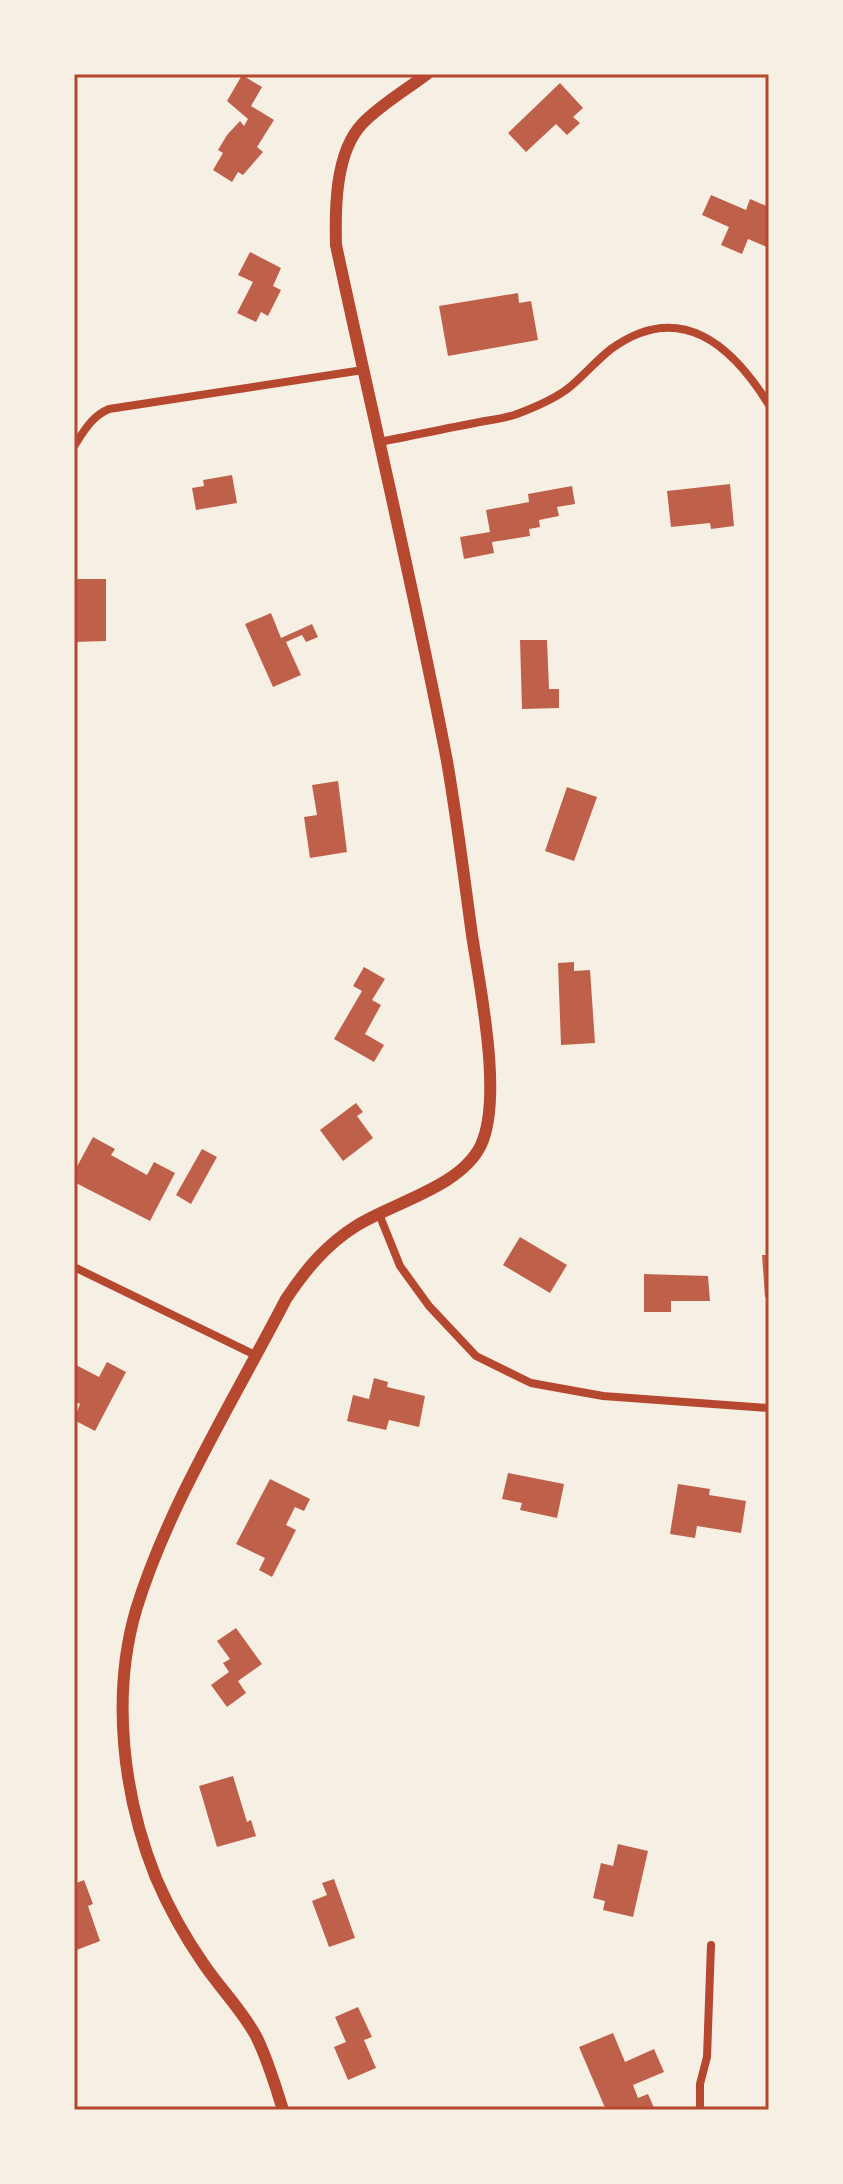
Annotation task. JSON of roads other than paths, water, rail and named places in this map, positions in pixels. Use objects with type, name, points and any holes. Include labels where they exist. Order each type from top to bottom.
[{"type":"street","points":[[283,2110],[268,2062],[254,2034],[201,1960],[157,1880],[136,1823],[128,1776],[124,1714],[126,1659],[136,1611],[159,1545],[286,1299],[305,1270],[326,1248],[357,1225],[454,1176],[473,1158],[491,1117],[483,1006],[447,763],[336,245],[337,182],[350,145],[361,125],[427,74]]},
{"type":"street","points":[[379,442],[516,414],[568,389],[612,349],[640,334],[663,327],[683,329],[707,338],[728,351],[769,405]]},
{"type":"street","points":[[74,446],[87,425],[109,409],[363,370]]},
{"type":"street","points":[[379,1214],[400,1266],[429,1306],[476,1356],[520,1378],[531,1383],[603,1396],[769,1408]]},
{"type":"street","points":[[74,1267],[257,1356]]},
{"type":"street","points":[[700,2110],[700,2084],[707,2057],[711,1945]]}]
